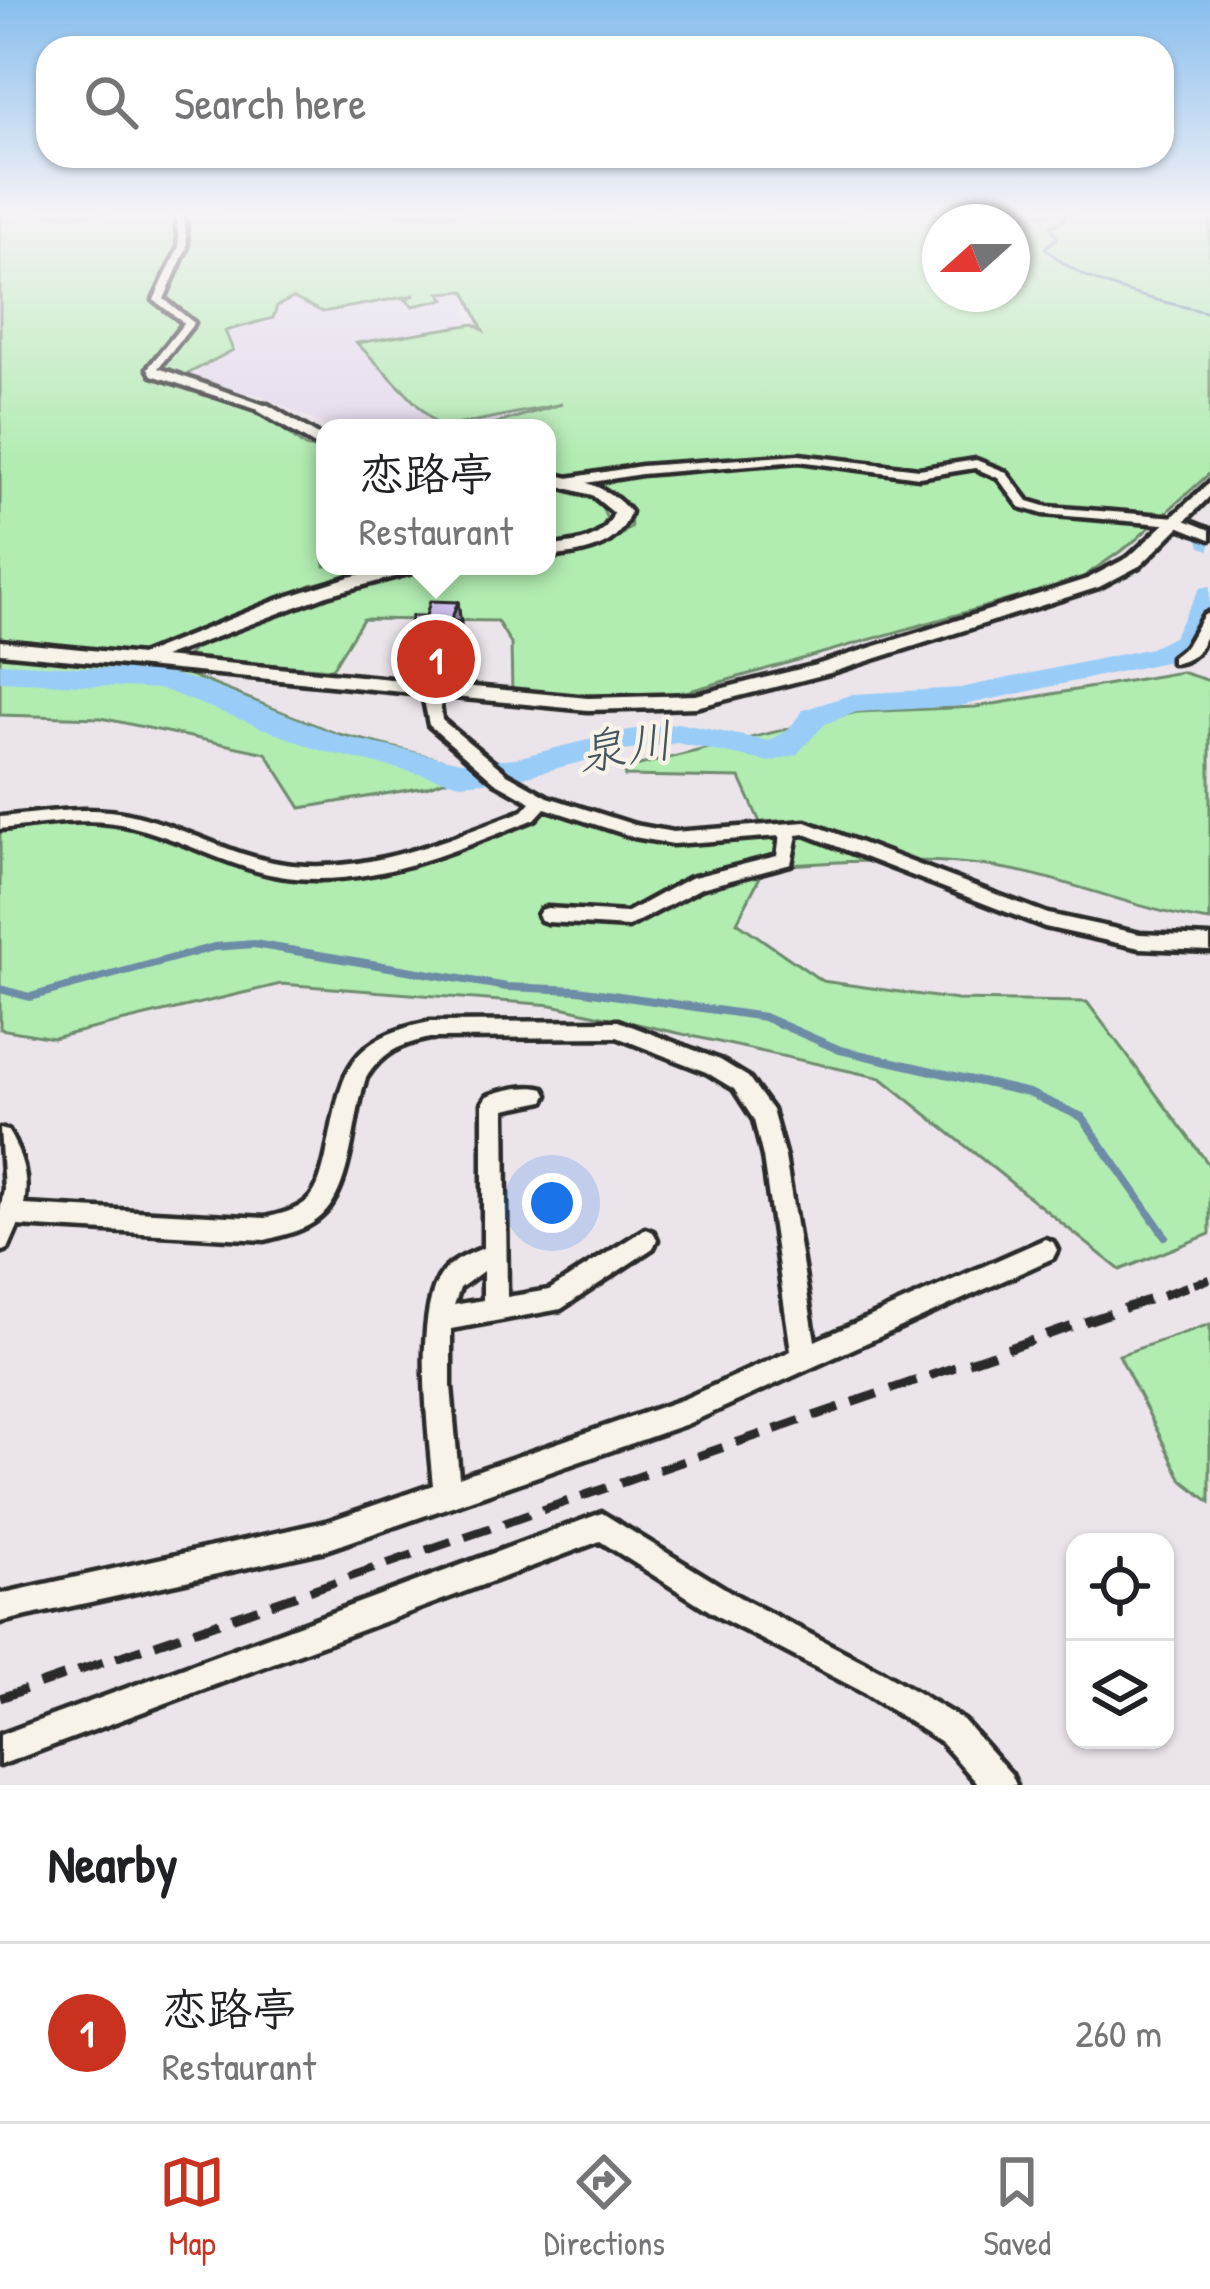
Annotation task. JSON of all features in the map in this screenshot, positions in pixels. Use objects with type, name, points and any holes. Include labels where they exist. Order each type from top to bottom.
[{"type":"street","points":[[160,297],[189,323],[153,368],[155,373],[262,408],[316,441]]},
{"type":"street","points":[[568,482],[640,470],[799,458],[919,473],[976,464],[1002,476],[1024,504],[1047,511],[1194,529]]},
{"type":"street","points":[[556,480],[591,487],[611,498],[622,512],[621,521],[604,539],[556,550]]},
{"type":"street","points":[[3,645],[430,689],[645,705],[730,694],[1093,583],[1194,529],[1210,487]]},
{"type":"street","points":[[142,658],[367,575]]},
{"type":"street","points":[[1177,660],[1192,649],[1210,616]]},
{"type":"street","points":[[430,689],[434,722],[501,778],[542,801],[668,838],[790,827],[828,834],[1045,920],[1140,941],[1210,944]]},
{"type":"street","points":[[0,823],[76,816],[135,820],[251,866],[301,872],[366,869],[419,854],[529,815],[542,801]]},
{"type":"street","points":[[547,915],[608,922],[644,916],[696,883],[785,860],[790,827]]},
{"type":"street","points":[[12,1215],[265,1229],[300,1219],[318,1205],[331,1183],[358,1064],[378,1044],[401,1034],[430,1030],[618,1029],[741,1082],[764,1117],[805,1359]]},
{"type":"street","points":[[495,1310],[494,1102],[537,1095]]},
{"type":"street","points":[[0,1138],[15,1168],[18,1192],[0,1241]]},
{"type":"street","points":[[442,1319],[553,1301],[645,1240]]},
{"type":"street","points":[[0,1609],[326,1536],[687,1411],[1045,1250]]},
{"type":"street","points":[[447,1492],[439,1385],[447,1287],[458,1274],[494,1254]]},
{"type":"street","points":[[0,1750],[602,1527],[729,1607],[873,1682],[952,1731],[1000,1785]]},
{"type":"shaded area","points":[[394,297],[465,297],[468,319],[474,324],[497,330],[556,329],[587,346],[626,388],[514,419],[316,421],[255,393],[232,392],[191,376],[232,350],[224,331],[272,318],[277,306],[294,299],[323,312]]},
{"type":"green space","points":[[0,297],[403,297],[323,312],[293,298],[277,306],[273,318],[225,331],[233,350],[178,379],[258,409],[305,447],[316,449],[316,575],[349,575],[311,585],[158,648],[167,666],[335,733],[444,760],[470,772],[426,787],[301,808],[266,753],[101,718],[0,715]]},
{"type":"green space","points":[[468,297],[922,297],[922,312],[1030,312],[1030,297],[1210,297],[1210,473],[1131,544],[1079,580],[665,698],[512,692],[511,644],[497,621],[363,619],[332,669],[185,658],[201,642],[293,604],[387,575],[556,575],[556,555],[605,547],[631,527],[629,506],[579,478],[556,473],[556,419],[511,419],[562,404],[486,419],[431,419],[357,343],[474,324],[483,330]]},
{"type":"green space","points":[[405,299],[445,299],[413,306]]},
{"type":"green space","points":[[556,489],[599,501],[607,519],[588,537],[556,544]]},
{"type":"green space","points":[[1181,672],[1210,681],[1210,921],[995,867],[880,861],[765,867],[737,922],[822,981],[957,1000],[1087,1002],[1210,1166],[1210,1234],[1120,1270],[881,1078],[552,1005],[281,984],[53,1038],[0,1029],[0,832],[76,823],[137,829],[318,883],[540,808],[673,838],[763,829],[740,778],[625,776],[623,769],[857,712],[976,707]]},
{"type":"green space","points":[[1210,1324],[1210,1502],[1182,1480],[1119,1355]]},
{"type":"building","points":[[430,601],[458,602],[451,620],[461,622],[450,646],[405,641],[412,616],[426,616]]},
{"type":"waterway","points":[[1148,297],[1210,313]]},
{"type":"waterway","name":"泉川","points":[[0,672],[162,680],[359,752],[440,771],[489,772],[677,733],[752,750],[784,748],[800,737],[814,717],[853,703],[960,697],[1160,655],[1184,642],[1210,594]]},
{"type":"waterway","points":[[0,989],[30,997],[214,947],[254,944],[507,987],[578,990],[764,1017],[840,1050],[1029,1093],[1082,1117],[1165,1236]]},
{"type":"railway","points":[[1198,1283],[1210,1279]]},
{"type":"railway","points":[[1198,1283],[1203,1281]]},
{"type":"railway","points":[[0,1698],[1198,1283]]},
{"type":"place","name":"恋路亭","points":[[436,659]]}]
